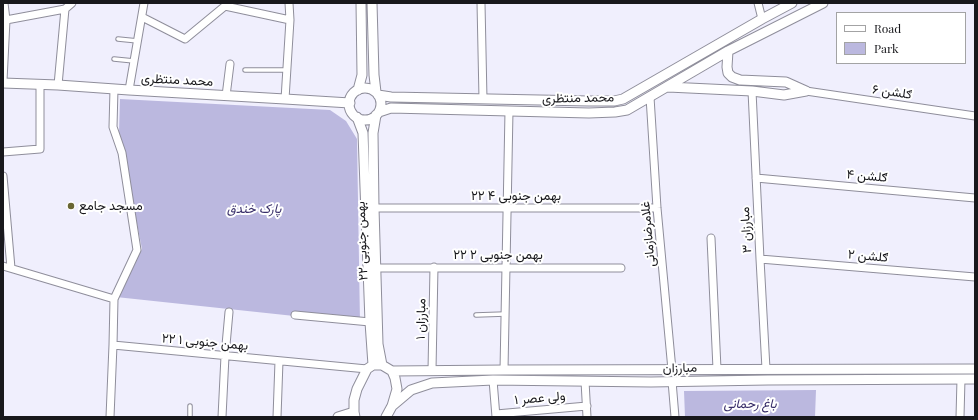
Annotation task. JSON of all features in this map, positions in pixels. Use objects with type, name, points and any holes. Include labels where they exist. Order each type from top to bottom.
[{"type":"street","points":[[3,82],[6,20],[4,3]]},
{"type":"street","points":[[6,20],[65,9],[72,3]]},
{"type":"street","points":[[129,90],[144,3]]},
{"type":"street","points":[[285,99],[290,20],[289,3]]},
{"type":"street","points":[[361,3],[362,75],[358,90],[352,96],[350,104],[352,111],[357,117],[365,120],[373,118],[378,114],[381,104],[381,100],[377,93],[374,75],[372,3]]},
{"type":"street","points":[[481,3],[483,99]]},
{"type":"street","points":[[758,3],[762,18]]},
{"type":"street","name":"محمد منتظری","points":[[377,93],[391,97],[614,101],[623,99],[762,18],[792,3]]},
{"type":"street","name":"محمد منتظری","points":[[378,114],[391,108],[590,113],[627,110],[728,51],[823,3]]},
{"type":"street","points":[[142,17],[185,39],[225,4],[290,20]]},
{"type":"street","points":[[58,85],[65,9]]},
{"type":"street","points":[[728,51],[727,67],[728,73],[732,77],[740,80],[786,82],[806,91]]},
{"type":"street","points":[[226,96],[230,64]]},
{"type":"street","name":"محمد منتظری","points":[[3,82],[350,104]]},
{"type":"street","points":[[3,152],[40,149],[40,84]]},
{"type":"street","points":[[667,87],[752,91],[784,95],[806,91]]},
{"type":"street","points":[[110,417],[114,345],[114,299],[137,250],[122,153],[113,128],[114,89]]},
{"type":"street","points":[[358,90],[370,89],[377,93]]},
{"type":"street","name":"مبارزان ۳","points":[[752,91],[766,369]]},
{"type":"street","name":"ګلشن ۶","points":[[806,91],[975,116]]},
{"type":"street","name":"غلامرضازمانی","points":[[650,97],[657,208],[672,370]]},
{"type":"street","points":[[504,370],[509,111]]},
{"type":"street","name":"۲۲ بهمن جنوبی","points":[[374,366],[378,344],[373,133],[378,114]]},
{"type":"street","name":"۲۲ بهمن جنوبی","points":[[357,117],[363,134],[370,322],[374,366]]},
{"type":"street","points":[[3,176],[11,268]]},
{"type":"street","name":"ګلشن ۴","points":[[756,178],[975,198]]},
{"type":"street","name":"۲۲ بهمن جنوبی ۴","points":[[374,208],[657,208]]},
{"type":"street","points":[[711,238],[717,369]]},
{"type":"street","name":"ګلشن ۲","points":[[760,260],[975,277]]},
{"type":"street","points":[[3,266],[114,299]]},
{"type":"street","name":"مبارزان ۱","points":[[432,370],[434,267]]},
{"type":"street","name":"۲۲ بهمن جنوبی ۲","points":[[376,268],[621,268]]},
{"type":"street","points":[[222,417],[229,312]]},
{"type":"street","points":[[295,314],[370,322]]},
{"type":"street","name":"۲۲ بهمن جنوبی ۱","points":[[114,345],[279,361],[374,366]]},
{"type":"street","points":[[277,417],[279,361]]},
{"type":"street","points":[[338,417],[355,415],[354,400],[357,389],[374,366],[392,371],[396,378],[397,389],[392,406],[386,417]]},
{"type":"street","name":"مبارزان","points":[[392,371],[975,369]]},
{"type":"street","points":[[672,370],[675,417]]},
{"type":"street","points":[[960,417],[961,379]]},
{"type":"street","name":"مبارزان","points":[[392,406],[412,390],[432,383],[493,380],[672,381],[975,379]]},
{"type":"street","points":[[493,380],[496,415]]},
{"type":"street","points":[[585,381],[587,417]]},
{"type":"street","name":"ولی عصر ۱","points":[[496,415],[587,406]]},
{"type":"lane","points":[[118,39],[138,41]]},
{"type":"lane","points":[[114,59],[134,61]]},
{"type":"lane","points":[[245,70],[287,70]]},
{"type":"lane","points":[[476,315],[505,314]]},
{"type":"lane","points":[[190,406],[190,417]]},
{"type":"green space","name":"پارک خندق","points":[[120,99],[330,110],[346,121],[357,139],[360,323],[116,297],[142,249],[119,133]]},
{"type":"green space","name":"باغ رحمانی","points":[[816,390],[815,417],[685,417],[684,391]]},
{"type":"place","name":"مسجد جامع","points":[[71,206]]}]
